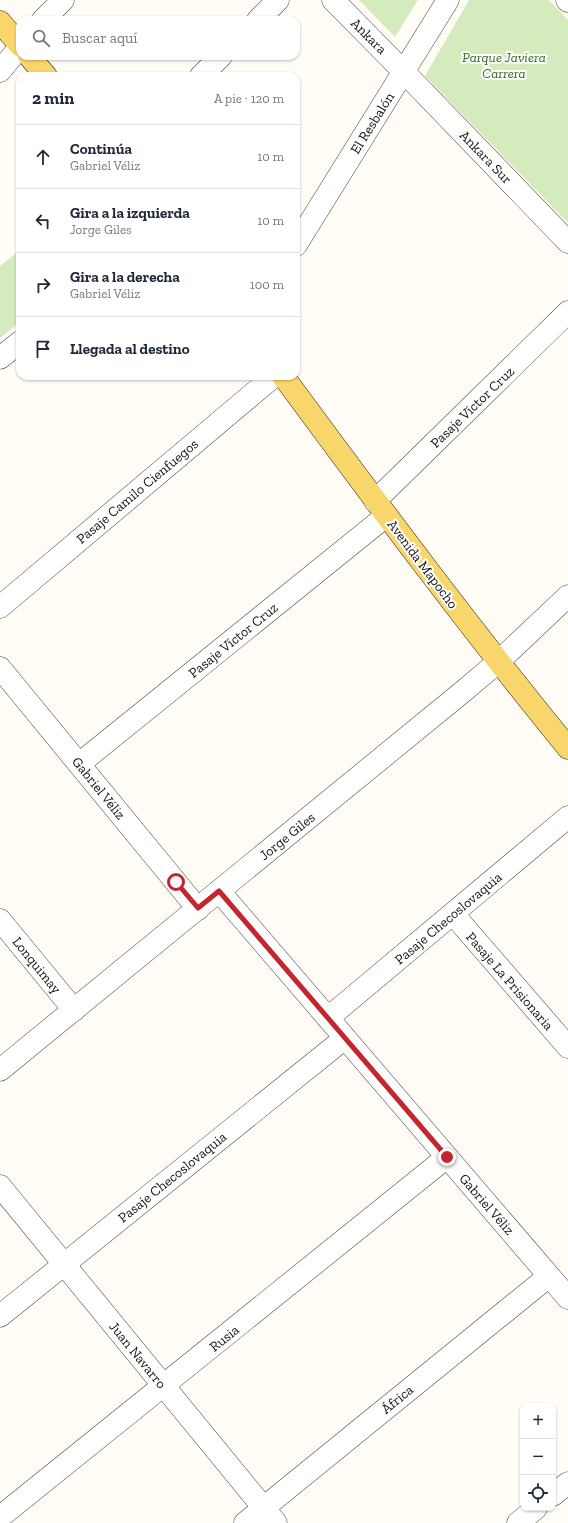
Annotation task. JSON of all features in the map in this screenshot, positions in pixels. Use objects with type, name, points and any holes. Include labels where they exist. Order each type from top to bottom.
[{"type":"main road","points":[[0,22],[16,41]]},
{"type":"main road","points":[[32,60],[43,72]]},
{"type":"main road","name":"Avenida Mapocho","points":[[285,380],[498,662],[568,748]]},
{"type":"street","points":[[47,16],[63,0]]},
{"type":"street","points":[[262,16],[278,0]]},
{"type":"street","name":"Ankara","points":[[333,0],[404,72]]},
{"type":"street","name":"El Resbalón","points":[[300,239],[448,0]]},
{"type":"street","points":[[0,70],[16,51]]},
{"type":"street","points":[[205,72],[217,60]]},
{"type":"street","name":"Ankara Sur","points":[[404,72],[568,242]]},
{"type":"street","name":"Pasaje Víctor Cruz","points":[[79,764],[381,509],[568,312]]},
{"type":"street","points":[[0,358],[16,345]]},
{"type":"street","name":"Pasaje Camilo Cienfuegos","points":[[0,607],[269,380]]},
{"type":"street","name":"Jorge Giles","points":[[0,1070],[498,662],[568,596]]},
{"type":"street","name":"Gabriel Véliz","points":[[0,668],[198,908]]},
{"type":"street","name":"Pasaje Checoslovaquia","points":[[328,1018],[568,817]]},
{"type":"street","name":"Gabriel Véliz","points":[[219,891],[568,1298]]},
{"type":"street","name":"Pasaje La Prisionaria","points":[[452,914],[568,1047]]},
{"type":"street","name":"Lonquimay","points":[[0,920],[74,1010]]},
{"type":"street","name":"Pasaje Checoslovaquia","points":[[0,1316],[344,1038]]},
{"type":"street","name":"Rusia","points":[[0,1518],[447,1157]]},
{"type":"street","name":"Juan Navarro","points":[[0,1186],[270,1515]]},
{"type":"street","name":"África","points":[[245,1523],[270,1515],[549,1276]]},
{"type":"street","points":[[556,1493],[568,1483]]},
{"type":"street","points":[[518,1523],[532,1511]]},
{"type":"green space","points":[[359,0],[418,0],[395,37]]},
{"type":"green space","name":"Parque Javiera Carrera","points":[[469,0],[549,0],[568,20],[568,223],[425,76]]},
{"type":"green space","points":[[16,253],[16,325],[0,338],[0,266]]},
{"type":"route","points":[[176,882],[198,908],[219,891],[447,1157]]}]
